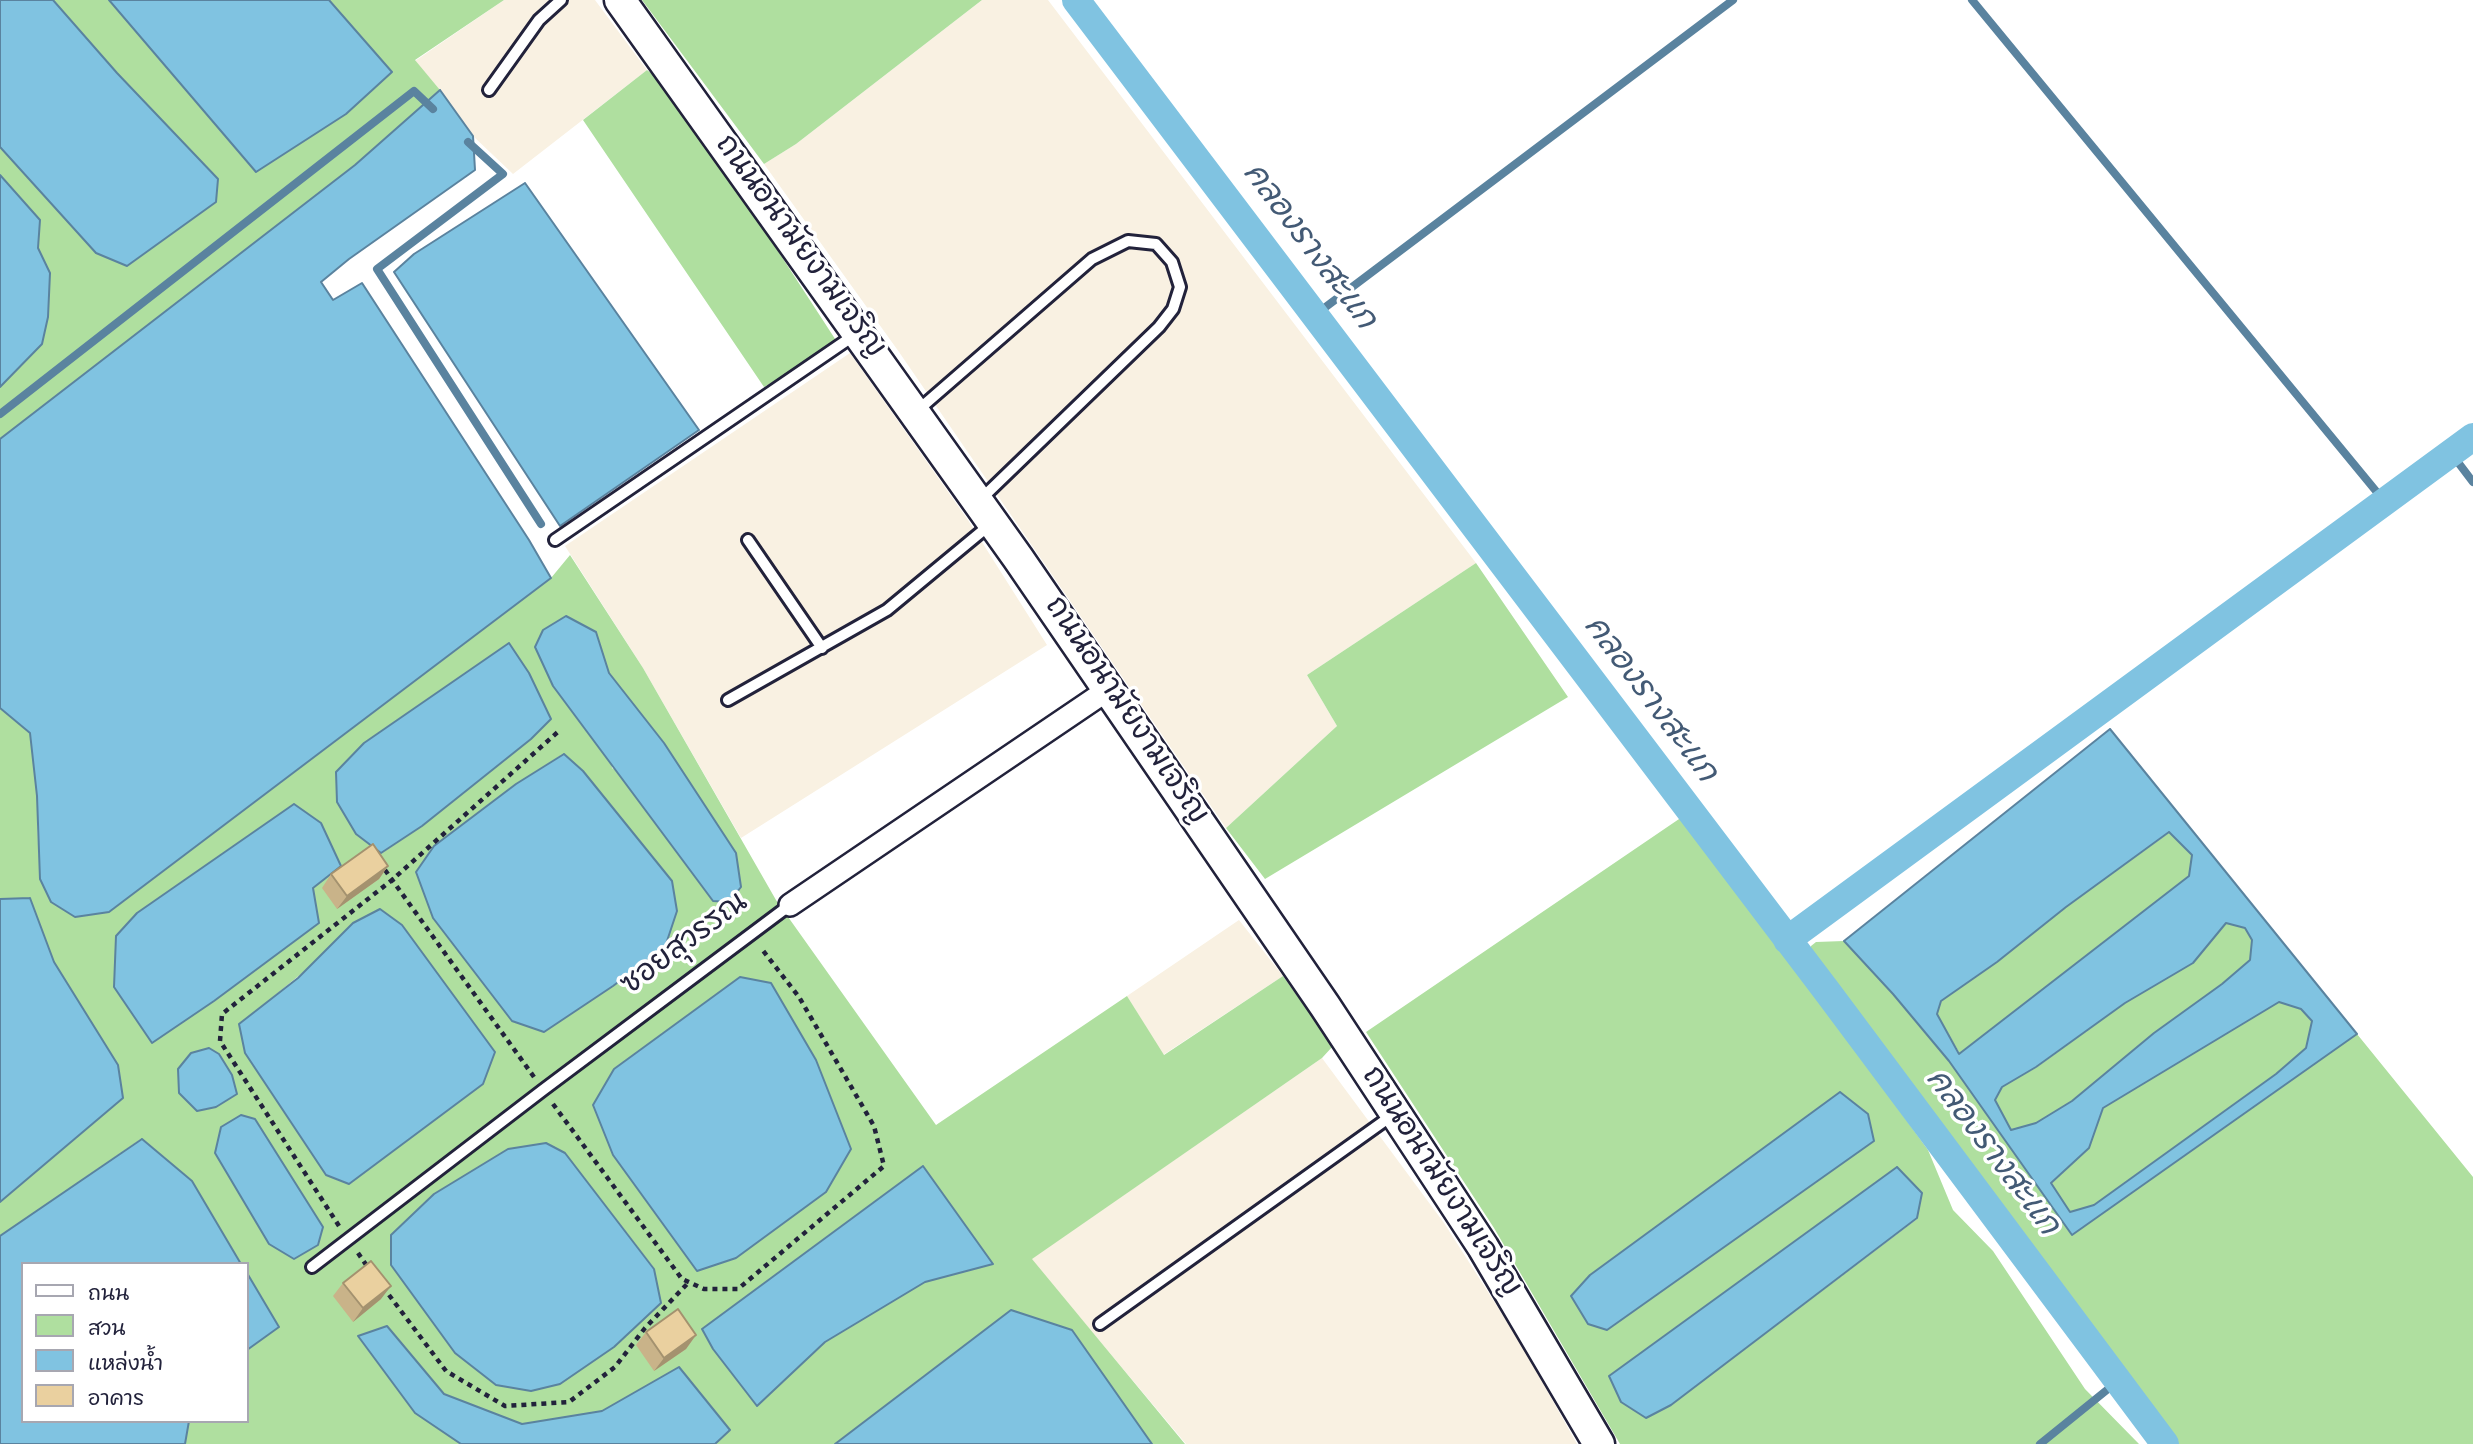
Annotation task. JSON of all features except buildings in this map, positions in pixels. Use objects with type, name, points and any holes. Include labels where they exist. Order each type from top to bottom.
[{"type":"street","name":"ถนนอนามัยงามเจริญ","points":[[620,0],[986,512],[1325,1006],[1483,1247],[1599,1444]]},
{"type":"street","name":"ซอยสุวรรณ","points":[[790,905],[1109,690]]},
{"type":"lane","points":[[489,90],[539,20],[561,0]]},
{"type":"lane","points":[[728,700],[887,610],[986,512],[1159,327],[1173,309],[1180,287],[1172,262],[1156,244],[1128,241],[1092,259],[915,413]]},
{"type":"lane","points":[[555,540],[858,332]]},
{"type":"lane","points":[[748,540],[822,648]]},
{"type":"lane","name":"ซอยสุวรรณ","points":[[312,1267],[790,905]]},
{"type":"lane","points":[[1100,1324],[1395,1113]]},
{"type":"path","points":[[372,1273],[220,1041],[222,1014],[392,880],[560,730]]},
{"type":"path","points":[[385,870],[682,1279],[704,1289],[738,1289],[884,1166],[874,1126],[799,997],[751,935]]},
{"type":"path","points":[[380,1284],[446,1371],[505,1406],[569,1402],[615,1367],[645,1328],[690,1282]]},
{"type":"shaded area","points":[[504,0],[595,0],[647,70],[513,174],[473,136],[415,61]]},
{"type":"shaded area","points":[[982,0],[1048,0],[1476,563],[1307,675],[1337,726],[1226,828],[899,352],[764,164],[796,144]]},
{"type":"shaded area","points":[[850,353],[968,520],[1047,645],[741,838],[643,668],[565,546]]},
{"type":"shaded area","points":[[1239,920],[1283,976],[1163,1055],[1127,996]]},
{"type":"shaded area","points":[[1322,1058],[1444,1223],[1520,1342],[1577,1444],[1186,1444],[1031,1259]]},
{"type":"green space","points":[[53,0],[109,0],[256,172],[391,72],[329,0],[504,0],[415,60],[440,90],[355,165],[0,439],[0,387],[42,344],[48,317],[50,273],[38,248],[40,220],[0,175],[0,147],[96,253],[117,73]]},
{"type":"green space","points":[[642,0],[982,0],[796,144],[764,164]]},
{"type":"green space","points":[[647,70],[674,91],[839,345],[764,387],[583,120]]},
{"type":"green space","points":[[570,555],[643,668],[776,900],[936,1125],[1127,996],[1164,1055],[1283,976],[1333,1046],[1322,1058],[1032,1259],[1185,1444],[1152,1444],[1072,1330],[1011,1310],[835,1444],[715,1444],[730,1430],[679,1367],[602,1411],[523,1425],[444,1394],[387,1326],[415,1413],[461,1444],[185,1444],[189,1423],[248,1423],[248,1349],[278,1327],[248,1275],[248,1262],[240,1262],[192,1181],[141,1139],[0,1236],[0,1202],[123,1098],[118,1065],[54,962],[30,898],[0,899],[0,708],[30,733],[37,796],[38,844],[551,578]],"holes":[[[596,632],[609,673],[664,743],[735,853],[612,768]],[[531,738],[422,826],[382,853]],[[563,754],[583,771],[672,881],[544,1032],[512,1021],[433,918],[416,873],[434,846],[516,784]],[[321,823],[341,865],[313,888],[319,923],[214,1001],[151,1043]],[[380,909],[402,925],[495,1052],[240,1024]],[[547,1143],[565,1153],[654,1268],[661,1303]],[[851,1149],[826,1192],[736,1258]],[[923,1166],[993,1264],[925,1282],[825,1342],[757,1406]]]},
{"type":"green space","points":[[1476,563],[1568,697],[1265,879],[1226,828],[1337,726],[1307,675]]},
{"type":"green space","points":[[1682,817],[1826,990],[1817,997],[1928,1150],[1953,1210],[1993,1251],[2085,1389],[2139,1444],[1620,1444],[1494,1228],[1366,1032]],"holes":[[[1896,1167],[1922,1193],[1917,1219],[1671,1405]]]},
{"type":"green space","points":[[2170,832],[2192,855],[2189,876],[1960,1054],[1937,1014],[1941,1001]]},
{"type":"green space","points":[[2226,923],[2245,928],[2252,940],[2250,960],[2222,984],[2154,1033],[2072,1101],[2036,1123],[2011,1130],[1995,1100],[2002,1087],[2037,1067],[2125,1003],[2193,963]]},
{"type":"green space","points":[[1844,941],[1949,1061],[2072,1235],[2357,1034],[2473,1177],[2473,1444],[2177,1444],[1811,956],[1811,946],[1816,942]]},
{"type":"green space","points":[[2279,1002],[2301,1009],[2312,1022],[2306,1048],[2276,1074],[2094,1206],[2070,1212],[2051,1184],[2089,1148],[2103,1108]]},
{"type":"water","points":[[0,0],[53,0],[117,73],[218,179],[216,202],[127,266],[96,253],[0,147]]},
{"type":"water","points":[[109,0],[329,0],[392,72],[346,114],[256,172]]},
{"type":"water","points":[[440,90],[473,136],[475,170],[349,259],[321,282],[333,300],[362,283],[551,578],[109,912],[75,917],[51,902],[40,879],[37,796],[30,733],[0,708],[0,439],[355,165]]},
{"type":"water","points":[[0,175],[40,220],[38,248],[50,273],[48,317],[42,344],[0,387]]},
{"type":"water","points":[[525,183],[699,430],[560,526],[394,272],[414,254]]},
{"type":"water","points":[[566,616],[596,632],[609,673],[664,743],[736,853],[741,887],[729,902],[713,901],[553,686],[535,647],[543,630]]},
{"type":"water","points":[[509,643],[529,673],[551,719],[531,739],[422,826],[381,853],[356,834],[337,802],[336,772],[364,743]]},
{"type":"water","points":[[2110,729],[2357,1034],[2072,1235],[1949,1061],[1844,941]],"holes":[[[2169,832],[2192,855],[2189,876],[1959,1054],[1937,1014],[1941,1001]],[[2226,923],[2245,928],[2252,940],[2250,960],[2222,984],[2154,1033],[2072,1101],[2036,1123],[2011,1130],[1995,1100],[2002,1087],[2036,1067],[2125,1003],[2193,963]],[[2279,1002],[2301,1009],[2312,1021],[2306,1048],[2276,1074],[2094,1205],[2070,1212],[2051,1183],[2089,1148],[2103,1108]]]},
{"type":"water","points":[[564,754],[583,771],[672,881],[677,911],[665,947],[544,1032],[512,1021],[433,918],[416,872],[434,846],[516,784]]},
{"type":"water","points":[[294,804],[321,823],[341,866],[313,888],[319,923],[152,1043],[114,987],[116,936],[137,913]]},
{"type":"water","points":[[30,898],[54,962],[118,1065],[123,1098],[0,1202],[0,899]]},
{"type":"water","points":[[380,909],[402,925],[495,1052],[483,1084],[349,1184],[326,1175],[245,1053],[239,1024],[298,978],[353,923]]},
{"type":"water","points":[[740,977],[771,983],[816,1060],[851,1149],[826,1192],[736,1258],[697,1271],[613,1155],[593,1105],[614,1069]]},
{"type":"water","points":[[209,1048],[219,1054],[232,1075],[237,1094],[216,1107],[197,1111],[179,1093],[178,1069],[191,1053]]},
{"type":"water","points":[[1840,1092],[1868,1114],[1874,1141],[1607,1330],[1588,1324],[1571,1296],[1590,1275]]},
{"type":"water","points":[[241,1115],[255,1119],[323,1227],[318,1245],[294,1259],[269,1244],[215,1153],[221,1127]]},
{"type":"water","points":[[142,1139],[192,1181],[240,1262],[21,1262],[21,1423],[189,1423],[185,1444],[0,1444],[0,1236]]},
{"type":"water","points":[[546,1143],[565,1153],[654,1269],[661,1303],[614,1347],[560,1384],[531,1391],[496,1385],[455,1353],[391,1265],[391,1235],[434,1194],[508,1149]]},
{"type":"water","points":[[923,1166],[993,1264],[925,1282],[825,1342],[757,1406],[713,1349],[702,1329]]},
{"type":"water","points":[[1897,1167],[1922,1193],[1917,1218],[1671,1405],[1646,1418],[1621,1402],[1609,1376]]},
{"type":"water","points":[[248,1275],[279,1327],[248,1349]]},
{"type":"water","points":[[1011,1310],[1072,1330],[1152,1444],[835,1444]]},
{"type":"water","points":[[387,1326],[444,1394],[522,1424],[602,1411],[679,1367],[730,1430],[715,1444],[461,1444],[415,1413],[358,1336]]},
{"type":"waterway","name":"คลองรางสะแก","points":[[1076,0],[1826,990],[2165,1444]]},
{"type":"waterway","points":[[1315,315],[1733,0]]},
{"type":"waterway","points":[[1972,0],[2385,502]]},
{"type":"waterway","points":[[0,414],[414,91],[433,109]]},
{"type":"waterway","points":[[468,142],[503,174],[377,269],[541,524]]},
{"type":"waterway","points":[[1787,940],[2473,437]]},
{"type":"waterway","points":[[2451,453],[2473,482]]},
{"type":"waterway","points":[[2040,1444],[2118,1381]]}]
